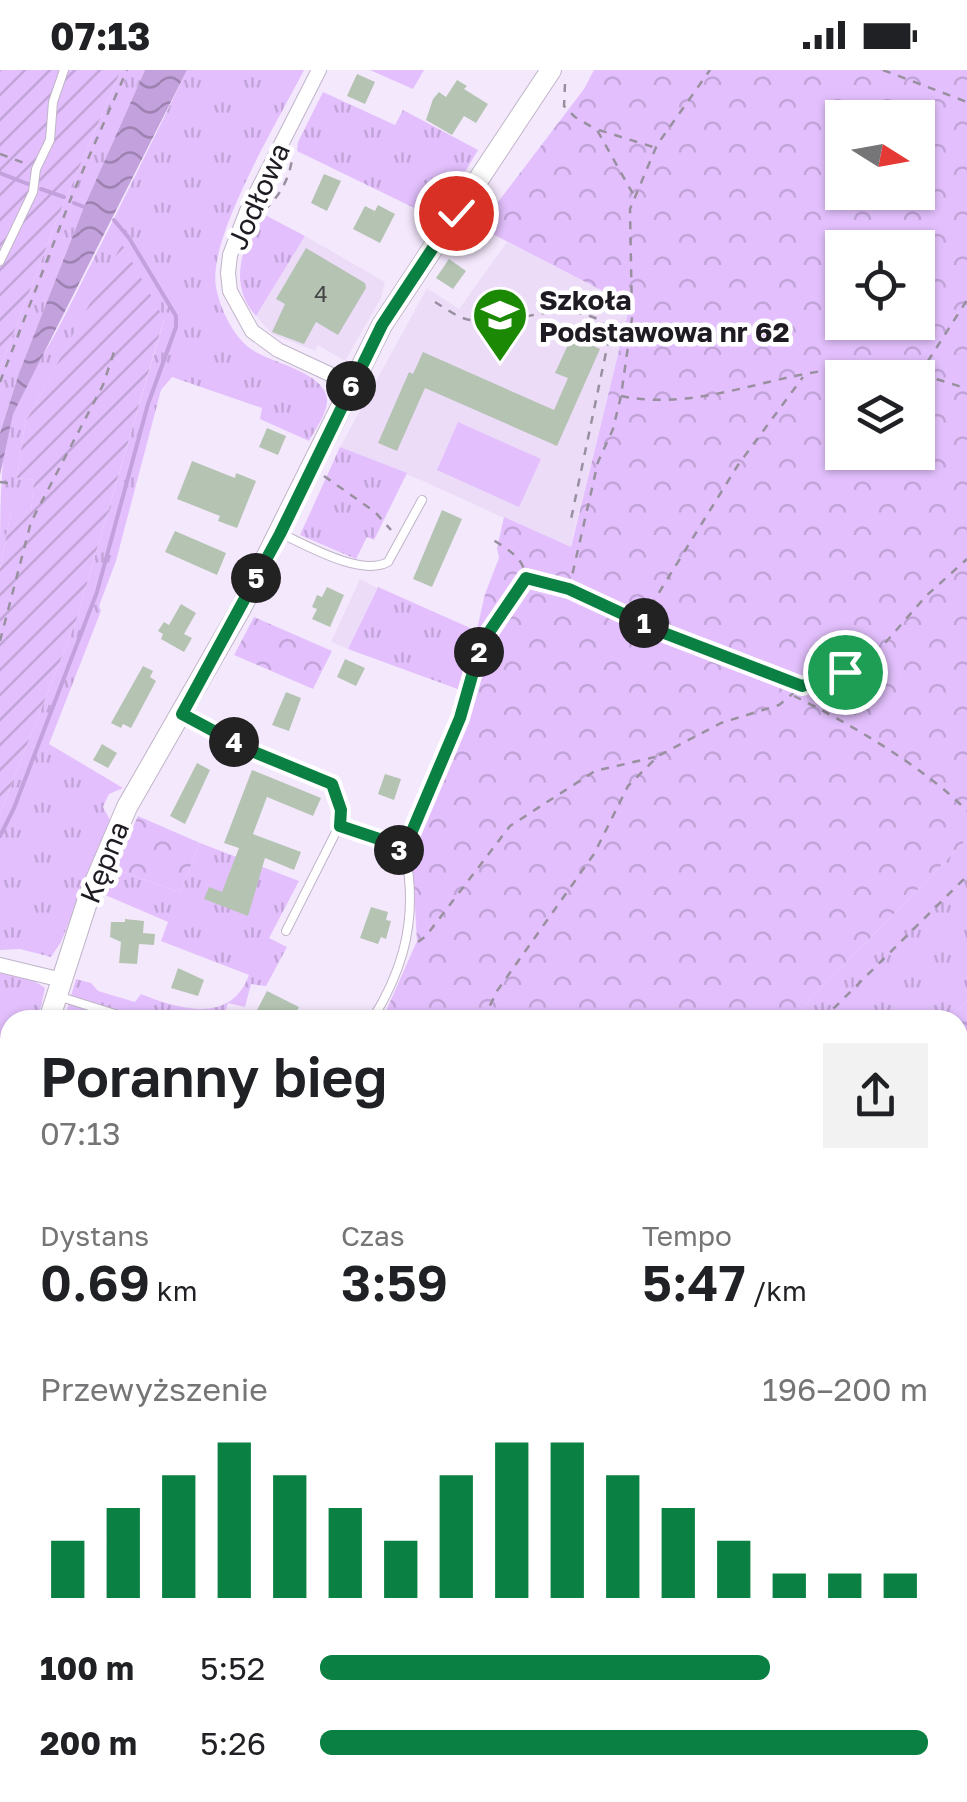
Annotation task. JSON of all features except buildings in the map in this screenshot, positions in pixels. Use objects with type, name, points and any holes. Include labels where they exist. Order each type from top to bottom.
[{"type":"street","name":"Jodłowa","points":[[319,70],[247,211],[230,254],[228,273],[230,291],[252,331],[278,350],[351,384]]},
{"type":"street","name":"Kępna","points":[[53,1010],[89,896],[127,807],[280,534],[351,384],[398,298],[491,159],[558,74]]},
{"type":"street","points":[[0,965],[59,988]]},
{"type":"lane","points":[[0,261],[33,192],[36,169],[50,140],[53,102],[64,70]]},
{"type":"lane","points":[[280,534],[356,566],[372,568],[388,562],[422,500]]},
{"type":"lane","points":[[182,714],[249,750],[332,784],[341,810],[340,826],[286,931]]},
{"type":"lane","points":[[340,826],[385,841],[399,850],[408,867],[412,908],[407,946],[378,1010]]},
{"type":"lane","points":[[59,988],[111,1010]]},
{"type":"path","points":[[0,382],[74,193],[128,70]]},
{"type":"path","points":[[569,589],[598,462],[613,429],[621,396],[632,318],[630,209],[655,148],[710,70]]},
{"type":"path","points":[[883,70],[967,102]]},
{"type":"path","points":[[558,74],[564,106],[574,117],[597,130],[655,148]]},
{"type":"path","points":[[597,130],[634,196]]},
{"type":"path","points":[[256,216],[275,200],[291,169],[292,152]]},
{"type":"path","points":[[0,154],[36,169]]},
{"type":"path","points":[[929,360],[967,300]]},
{"type":"path","points":[[435,302],[465,320],[498,322],[544,312],[582,311],[602,321],[609,338],[570,524]]},
{"type":"path","points":[[0,641],[31,522],[103,385],[115,349]]},
{"type":"path","points":[[621,396],[665,402],[699,398],[825,372]]},
{"type":"path","points":[[641,622],[738,465],[804,376]]},
{"type":"path","points":[[935,380],[967,389]]},
{"type":"path","points":[[319,472],[376,512],[385,527],[402,537]]},
{"type":"path","points":[[0,482],[8,483]]},
{"type":"path","points":[[399,850],[410,836],[460,718],[481,644],[526,578],[526,568],[516,554],[492,539]]},
{"type":"path","points":[[407,946],[426,936],[510,826],[595,771],[658,756],[721,723],[779,706],[802,686],[872,658],[926,596],[967,559]]},
{"type":"path","points":[[526,578],[569,589],[802,686]]},
{"type":"path","points":[[793,696],[896,756],[950,793],[967,810]]},
{"type":"path","points":[[487,1010],[496,991],[594,854],[628,786],[658,756]]},
{"type":"path","points":[[832,1010],[967,876]]},
{"type":"shaded area","points":[[305,236],[385,282],[381,298],[345,361],[318,345],[315,351],[272,334],[256,316]]},
{"type":"shaded area","name":"Szkoła Podstawowa nr 62","points":[[507,242],[630,305],[570,548],[340,447],[427,288],[459,309]]},
{"type":"shaded area","points":[[360,579],[377,588],[348,649],[331,642]]},
{"type":"green space","points":[[0,70],[121,70],[60,212],[0,368]]},
{"type":"green space","points":[[121,70],[145,70],[84,207],[19,373],[0,433],[0,368],[60,212]]},
{"type":"green space","points":[[187,70],[304,70],[234,209],[216,265],[216,287],[225,314],[240,339],[254,351],[317,382],[324,390],[327,404],[309,441],[260,419],[262,408],[172,377],[161,390],[116,561],[99,606],[101,611],[49,744],[123,788],[109,794],[103,807],[110,820],[61,942],[51,957],[20,949],[0,950],[0,813],[76,621],[164,320],[122,245],[25,423],[17,478],[34,480],[31,513],[11,511],[0,569],[5,440],[21,394],[61,323]]},
{"type":"green space","points":[[370,70],[424,70],[413,89]]},
{"type":"green space","points":[[594,70],[967,70],[967,839],[800,1010],[386,1010],[417,941],[411,838],[403,833],[462,696],[485,594],[499,558],[497,548],[504,517],[571,547],[630,305],[479,227],[584,89]]},
{"type":"green space","points":[[323,92],[395,125],[403,110],[478,150],[437,219],[297,151]]},
{"type":"green space","points":[[265,215],[305,236],[256,316],[243,293],[240,268],[251,231],[257,219]]},
{"type":"green space","points":[[122,244],[164,319],[76,621],[0,813],[0,569],[11,511],[31,512],[34,480],[17,478],[25,423]]},
{"type":"green space","points":[[458,422],[541,459],[519,507],[437,470]]},
{"type":"green space","points":[[340,447],[407,473],[374,540],[367,537],[356,559],[300,535]]},
{"type":"green space","points":[[378,587],[477,631],[463,691],[348,649]]},
{"type":"green space","points":[[254,617],[332,651],[313,689],[234,655]]},
{"type":"green space","points":[[138,816],[200,843],[180,892],[114,869]]},
{"type":"green space","points":[[967,839],[967,1001],[958,1010],[800,1010]]},
{"type":"green space","points":[[200,843],[299,881],[269,938],[287,947],[266,986],[251,984],[245,1007],[228,1003],[226,1010],[67,1010],[76,979],[91,983],[98,991],[135,1002],[141,994],[187,1008],[217,1007],[241,991],[249,975],[161,941],[168,922],[103,894],[114,869],[180,892]]},
{"type":"green space","points":[[0,970],[45,988],[40,1010],[0,1010]]},
{"type":"water","points":[[145,70],[187,70],[13,414],[0,475],[0,433],[19,373],[84,207]]},
{"type":"waterway","points":[[0,173],[28,184]]},
{"type":"waterway","points":[[41,189],[64,197]]},
{"type":"waterway","points":[[74,203],[84,207]]},
{"type":"waterway","points":[[0,836],[97,592],[148,404],[176,327],[176,316],[114,220]]},
{"type":"place","name":"Szkoła Podstawowa nr 62","points":[[500,364]]},
{"type":"route","points":[[456,213],[382,325],[280,534],[182,714],[249,750],[332,784],[338,794],[340,826],[385,841],[399,850],[410,836],[460,718],[481,644],[526,578],[569,589],[664,633],[802,686],[845,672]]}]
